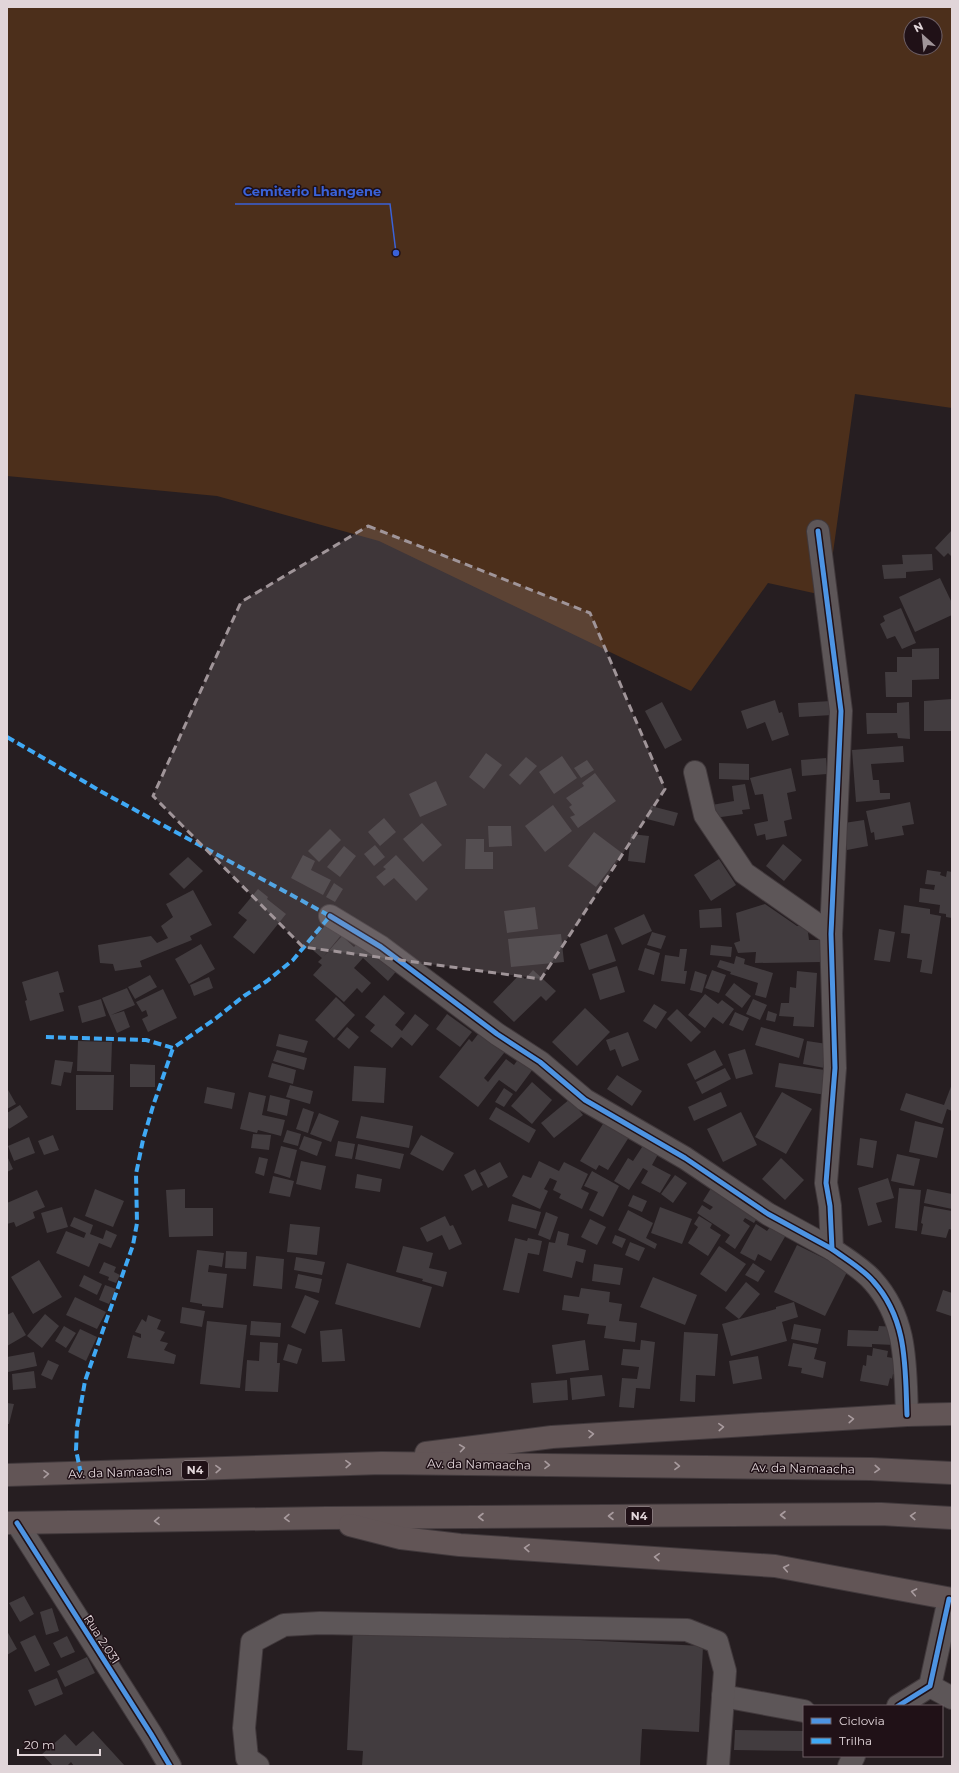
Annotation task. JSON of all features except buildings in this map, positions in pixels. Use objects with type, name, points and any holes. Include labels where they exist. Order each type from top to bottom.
[{"type":"highway","points":[[382,1463],[430,1452],[552,1437],[907,1415],[952,1414]]},
{"type":"highway","name":"Av. da Namaacha","points":[[7,1475],[382,1463],[870,1469],[952,1474]]},
{"type":"highway","name":"N4","points":[[12,1523],[326,1518],[880,1514],[952,1518]]},
{"type":"highway","points":[[326,1518],[401,1538],[460,1545],[684,1558],[775,1566],[951,1599]]},
{"type":"street","points":[[818,531],[841,711],[830,934],[836,1068],[826,1183],[830,1206],[832,1249]]},
{"type":"street","points":[[695,772],[704,815],[744,873],[830,934]]},
{"type":"street","points":[[330,916],[381,947],[498,1034],[540,1062],[585,1100],[685,1158],[768,1214],[832,1249],[873,1280],[894,1312],[904,1346],[907,1415]]},
{"type":"street","name":"Rua 2.031","points":[[12,1523],[151,1734],[170,1766]]},
{"type":"street","points":[[900,1705],[930,1686],[951,1599]]},
{"type":"street","points":[[258,1766],[247,1758],[244,1728],[252,1642],[284,1625],[328,1624],[687,1630],[717,1642],[726,1671],[718,1766]]},
{"type":"street","points":[[930,1686],[952,1698]]},
{"type":"street","points":[[723,1696],[803,1711]]},
{"type":"street","points":[[849,1766],[854,1757]]},
{"type":"highlighted area","points":[[368,526],[590,613],[665,789],[541,979],[303,947],[153,796],[241,602]]},
{"type":"shaded area","points":[[7,7],[952,7],[952,408],[855,394],[827,596],[768,583],[691,691],[379,541],[217,496],[7,476]]},
{"type":"marked path","points":[[7,737],[102,792],[330,916],[293,960],[267,981],[173,1048],[146,1040],[44,1037]]},
{"type":"marked path","points":[[81,1474],[76,1450],[77,1427],[85,1381],[133,1245],[137,1223],[136,1174],[143,1140],[173,1048]]},
{"type":"cycle path","points":[[818,531],[841,711],[831,934],[835,1068],[826,1183],[830,1206],[832,1249],[859,1268],[873,1281],[893,1312],[899,1328],[905,1362],[907,1415]]},
{"type":"cycle path","points":[[330,916],[381,947],[497,1034],[540,1062],[585,1100],[685,1158],[768,1214],[832,1249]]},
{"type":"cycle path","points":[[17,1523],[170,1766]]},
{"type":"cycle path","points":[[900,1705],[930,1686],[949,1599]]},
{"type":"place","name":"Cemiterio Lhangene","points":[[396,253]]}]
